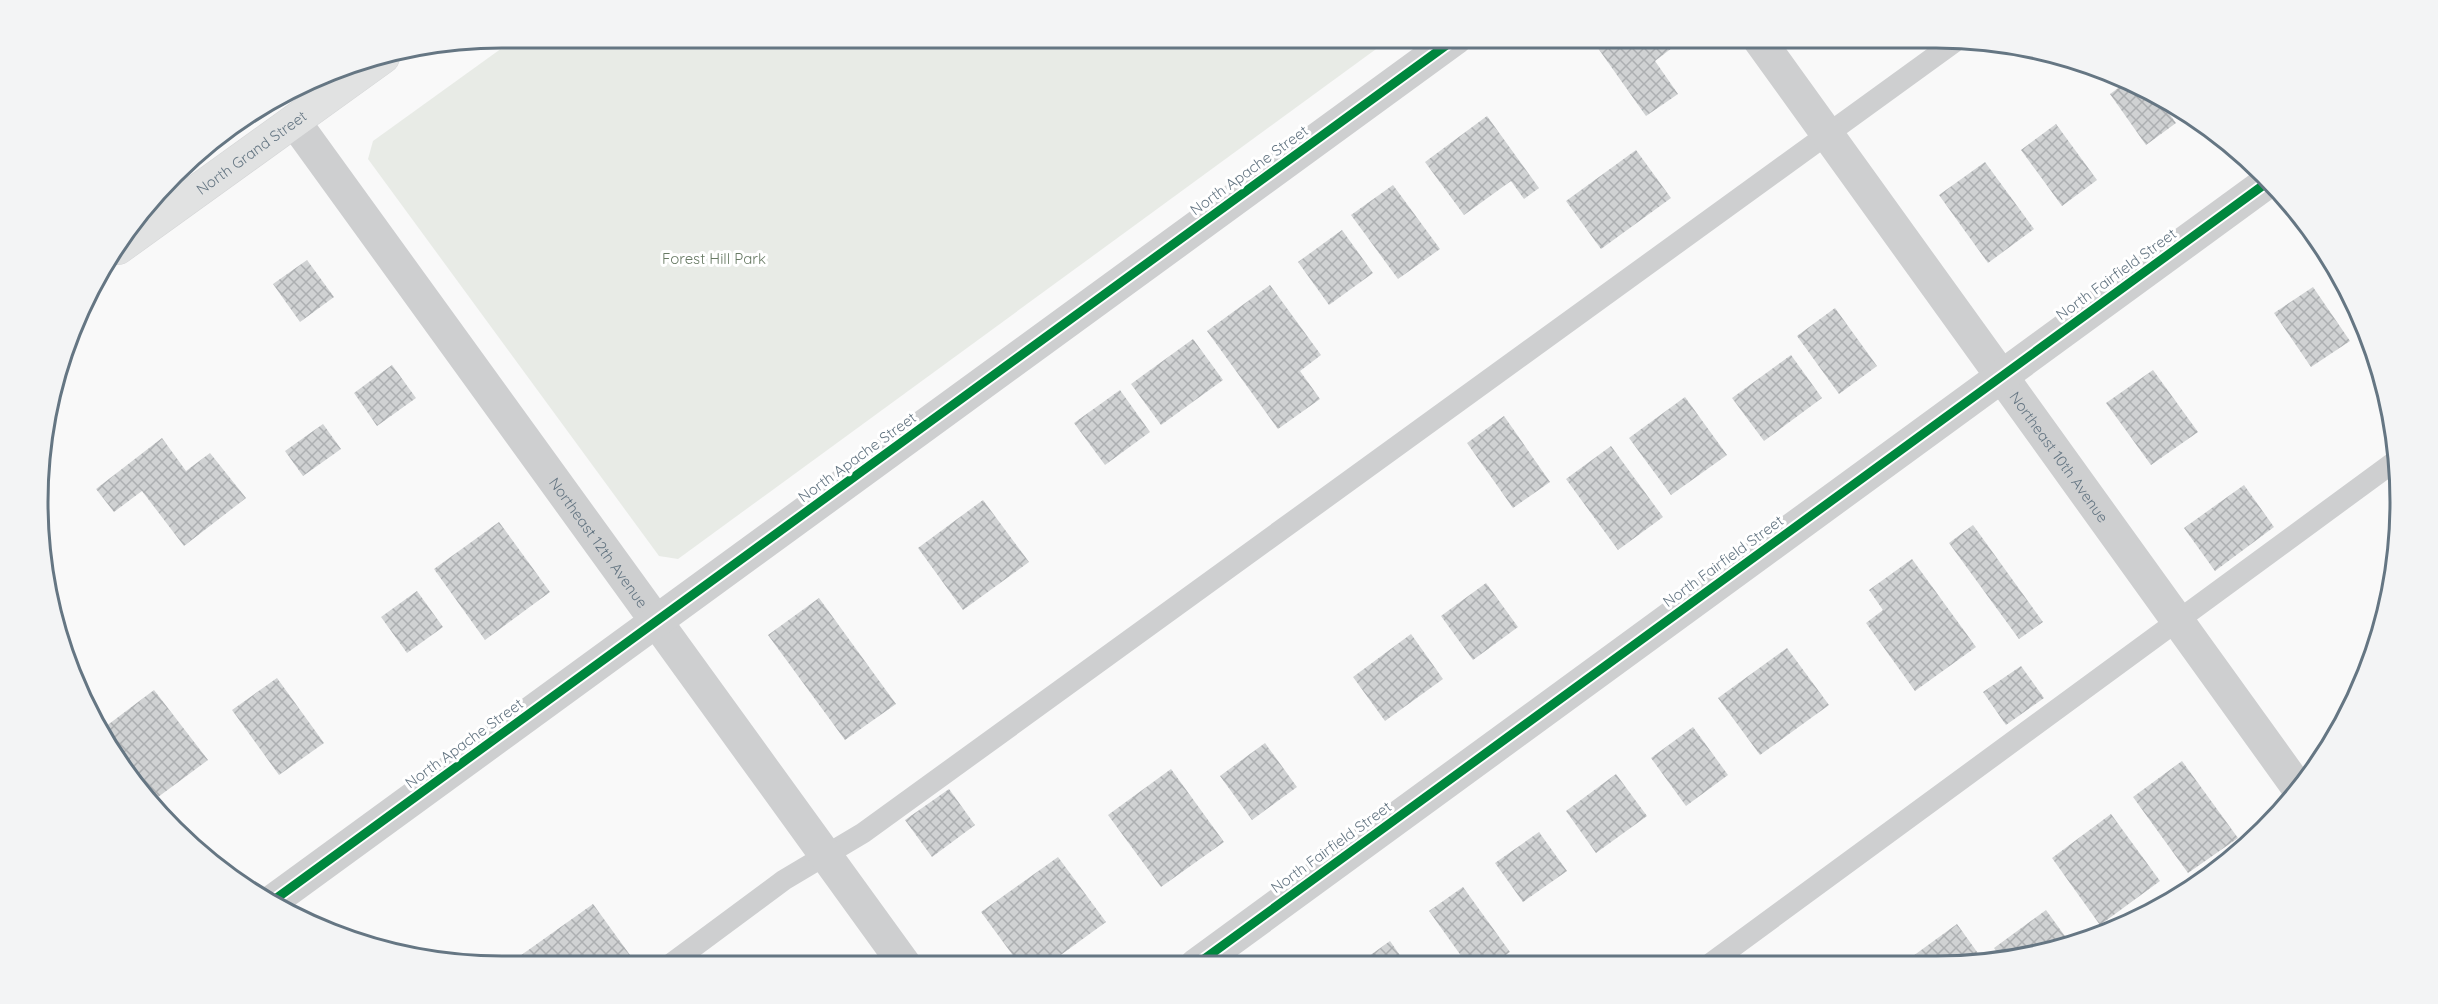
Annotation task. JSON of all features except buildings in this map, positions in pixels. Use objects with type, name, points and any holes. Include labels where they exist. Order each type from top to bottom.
[{"type":"main road","name":"North Grand Street","points":[[145,222],[367,68]]},
{"type":"street","name":"North Apache Street","points":[[278,897],[1437,48]]},
{"type":"street","name":"Northeast 10th Avenue","points":[[1765,48],[2003,375],[2293,781]]},
{"type":"street","name":"Northeast 12th Avenue","points":[[294,121],[898,956]]},
{"type":"street","name":"North Fairfield Street","points":[[1208,956],[2262,187]]},
{"type":"lane","points":[[681,956],[784,880],[863,833],[1946,48]]},
{"type":"lane","points":[[1721,956],[2178,623],[2388,465]]},
{"type":"green space","name":"Forest Hill Park","points":[[502,48],[1378,48],[678,559],[659,556],[368,159],[373,141]]},
{"type":"cycle path","points":[[278,897],[1442,48]]},
{"type":"cycle path","points":[[1208,956],[2262,186]]}]
